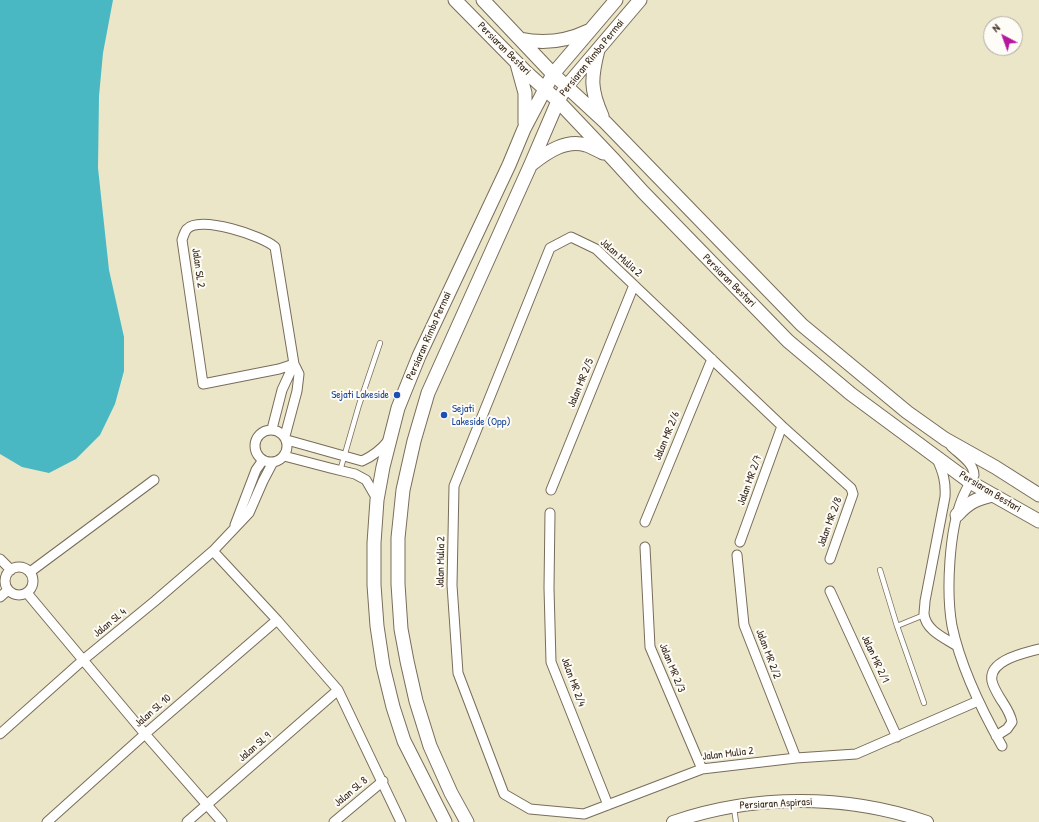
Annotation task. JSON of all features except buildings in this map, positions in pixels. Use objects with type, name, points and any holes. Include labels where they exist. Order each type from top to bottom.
[{"type":"main road","name":"Persiaran Bestari","points":[[455,0],[516,62],[558,101],[648,198],[788,340],[851,394],[970,482],[1039,521]]},
{"type":"main road","name":"Persiaran Bestari","points":[[483,0],[553,74],[605,122],[802,325],[907,412],[945,439],[995,467],[1039,495]]},
{"type":"main road","name":"Persiaran Rimba Permai","points":[[445,822],[404,741],[383,666],[374,585],[374,543],[377,500],[383,467],[398,408],[419,356],[509,165],[524,129],[553,74],[616,0]]},
{"type":"main road","name":"Persiaran Rimba Permai","points":[[467,822],[430,746],[416,701],[407,661],[401,629],[398,584],[398,538],[403,490],[414,441],[428,393],[558,101],[566,87],[640,0]]},
{"type":"main road","points":[[520,39],[541,42],[552,41],[578,36],[590,31]]},
{"type":"main road","points":[[599,48],[592,86],[595,100],[605,122]]},
{"type":"main road","points":[[516,62],[525,93],[526,115],[524,129]]},
{"type":"main road","points":[[531,164],[554,149],[578,143],[588,145],[613,159]]},
{"type":"main road","points":[[957,515],[966,505],[976,499],[993,495]]},
{"type":"main road","points":[[430,746],[474,822]]},
{"type":"main road","points":[[424,779],[452,822]]},
{"type":"street","name":"Jalan SL 2","points":[[286,438],[297,391],[298,374],[294,364],[276,246],[265,239],[217,225],[197,224],[187,229],[182,240],[203,384],[279,369],[294,364]]},
{"type":"street","name":"Jalan Mulia 2","points":[[853,494],[851,488],[782,426],[596,249],[571,237],[550,248],[454,486],[452,585],[458,673],[504,794],[530,809],[584,814],[702,769],[796,758],[856,754],[978,701]]},
{"type":"street","name":"Jalan MR 2/5","points":[[551,490],[634,285]]},
{"type":"street","name":"Jalan MR 2/6","points":[[645,522],[712,359]]},
{"type":"street","points":[[272,429],[282,390],[294,364]]},
{"type":"street","name":"Jalan MR 2/7","points":[[740,542],[782,426]]},
{"type":"street","points":[[286,438],[287,448],[284,456],[277,461],[273,462],[263,460],[257,454],[257,437],[264,431],[272,429],[279,431],[286,438],[362,461],[379,451],[391,437]]},
{"type":"street","points":[[945,439],[972,468],[974,475],[962,500],[957,515],[950,558],[952,625],[957,646],[978,701],[1002,746]]},
{"type":"street","points":[[284,456],[363,477],[371,486],[377,500]]},
{"type":"street","points":[[935,456],[945,478],[946,485],[925,601],[924,615],[929,627],[957,646]]},
{"type":"street","name":"Jalan SL 4","points":[[234,528],[256,470],[263,460]]},
{"type":"street","name":"Jalan SL 4","points":[[0,734],[83,660],[213,551],[249,513],[273,462]]},
{"type":"street","points":[[30,572],[154,480]]},
{"type":"street","name":"Jalan MR 2/8","points":[[830,559],[853,494]]},
{"type":"street","name":"Jalan MR 2/4","points":[[550,513],[549,588],[551,662],[608,805]]},
{"type":"street","name":"Jalan MR 2/3","points":[[645,547],[650,647],[702,769]]},
{"type":"street","points":[[213,551],[277,620],[338,690],[383,781],[401,822]]},
{"type":"street","name":"Jalan MR 2/2","points":[[737,555],[744,625],[796,758]]},
{"type":"street","points":[[0,559],[10,570]]},
{"type":"street","points":[[18,567],[27,569],[30,572],[33,585],[27,593],[19,596],[8,590],[5,582],[10,570],[18,567]]},
{"type":"street","points":[[0,597],[8,590]]},
{"type":"street","name":"Jalan MR 2/1","points":[[830,592],[897,737]]},
{"type":"street","points":[[27,593],[145,734],[222,822]]},
{"type":"street","name":"Jalan SL 10","points":[[47,822],[145,734],[277,620]]},
{"type":"street","points":[[996,736],[1007,729],[1012,722],[1011,714],[999,697],[992,681],[992,673],[998,665],[1010,657],[1039,649]]},
{"type":"street","name":"Jalan SL 9","points":[[187,822],[338,690]]},
{"type":"street","name":"Jalan SL 8","points":[[334,822],[383,781]]},
{"type":"street","name":"Persiaran Aspirasi","points":[[673,822],[693,815],[733,806],[798,801],[836,803],[880,810],[927,822]]},
{"type":"lane","points":[[340,471],[359,405],[380,343]]},
{"type":"lane","points":[[880,570],[897,626],[924,703]]},
{"type":"lane","points":[[897,626],[924,615]]},
{"type":"lane","points":[[733,806],[736,822]]},
{"type":"water","points":[[0,0],[113,0],[103,53],[99,96],[98,168],[109,270],[124,337],[124,371],[115,404],[100,435],[76,459],[49,473],[22,467],[0,454]]},
{"type":"place","name":"Sejati Lakeside","points":[[397,395]]},
{"type":"place","name":"Sejati Lakeside (Opp)","points":[[444,415]]}]
